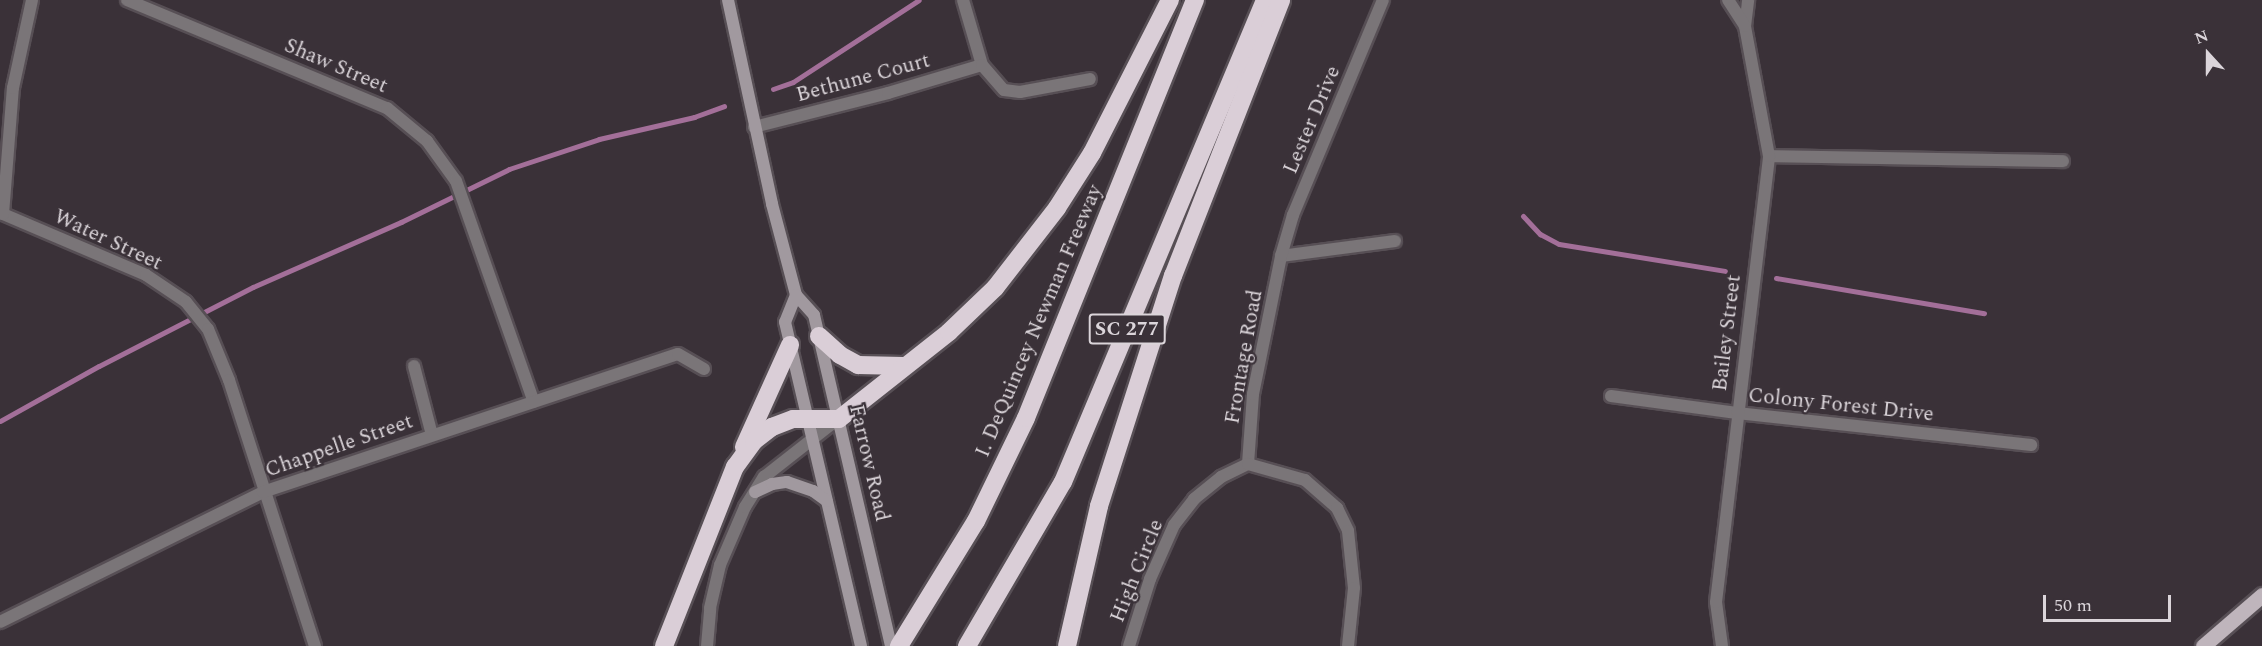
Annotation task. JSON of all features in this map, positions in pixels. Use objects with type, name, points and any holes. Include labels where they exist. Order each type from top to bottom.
[{"type":"highway","points":[[735,467],[754,441],[772,427],[793,419],[839,419],[903,366],[949,332],[995,288],[1058,208],[1092,153],[1170,0]]},
{"type":"highway","name":"I. DeQuincey Newman Freeway","points":[[899,646],[976,521],[1026,418],[1195,0]]},
{"type":"highway","name":"SC 277","points":[[967,646],[1063,482],[1265,0]]},
{"type":"highway","points":[[1067,646],[1099,506],[1173,276],[1281,0]]},
{"type":"highway","points":[[819,336],[840,356],[858,365],[903,366]]},
{"type":"highway","points":[[664,646],[735,467],[790,345]]},
{"type":"main road","name":"Farrow Road","points":[[728,0],[754,127],[796,296],[814,315],[891,646]]},
{"type":"main road","points":[[796,296],[785,322],[861,646]]},
{"type":"main road","points":[[755,492],[771,484],[787,482],[813,490],[827,501]]},
{"type":"main road","points":[[2203,646],[2262,595]]},
{"type":"street","name":"Water Street","points":[[32,0],[13,88],[1,216],[146,275],[186,302],[208,329],[229,380],[263,492],[315,646]]},
{"type":"street","name":"Shaw Street","points":[[127,0],[387,108],[428,141],[456,180],[534,402]]},
{"type":"street","points":[[963,0],[982,65],[1004,90],[1020,92],[1090,79]]},
{"type":"street","name":"Lester Drive","points":[[1281,256],[1293,215],[1383,0]]},
{"type":"street","name":"Bailey Street","points":[[1728,0],[1745,26]]},
{"type":"street","name":"Bailey Street","points":[[1722,646],[1716,602],[1769,156],[1745,26],[1748,0]]},
{"type":"street","name":"Bethune Court","points":[[754,127],[888,93],[982,65]]},
{"type":"street","points":[[1769,156],[2063,161]]},
{"type":"street","points":[[1281,256],[1395,241]]},
{"type":"street","name":"Frontage Road","points":[[1248,464],[1253,393],[1281,256]]},
{"type":"street","name":"Chappelle Street","points":[[0,622],[263,492],[678,354],[704,369]]},
{"type":"street","points":[[414,366],[432,435]]},
{"type":"street","name":"Colony Forest Drive","points":[[1611,396],[1737,413],[2031,445]]},
{"type":"street","points":[[707,646],[710,608],[720,565],[755,492],[764,477],[839,419]]},
{"type":"street","points":[[1248,464],[1305,480],[1337,508],[1348,531],[1354,588],[1348,646]]},
{"type":"street","name":"High Circle","points":[[1129,646],[1150,579],[1174,525],[1194,499],[1221,477],[1248,464]]},
{"type":"waterway","points":[[773,89],[793,82],[919,0]]},
{"type":"waterway","points":[[0,421],[99,366],[253,287],[401,222],[509,169],[599,139],[694,117],[724,106]]},
{"type":"waterway","points":[[1523,216],[1540,234],[1559,244],[1725,271]]},
{"type":"waterway","points":[[1776,278],[1984,313]]}]
